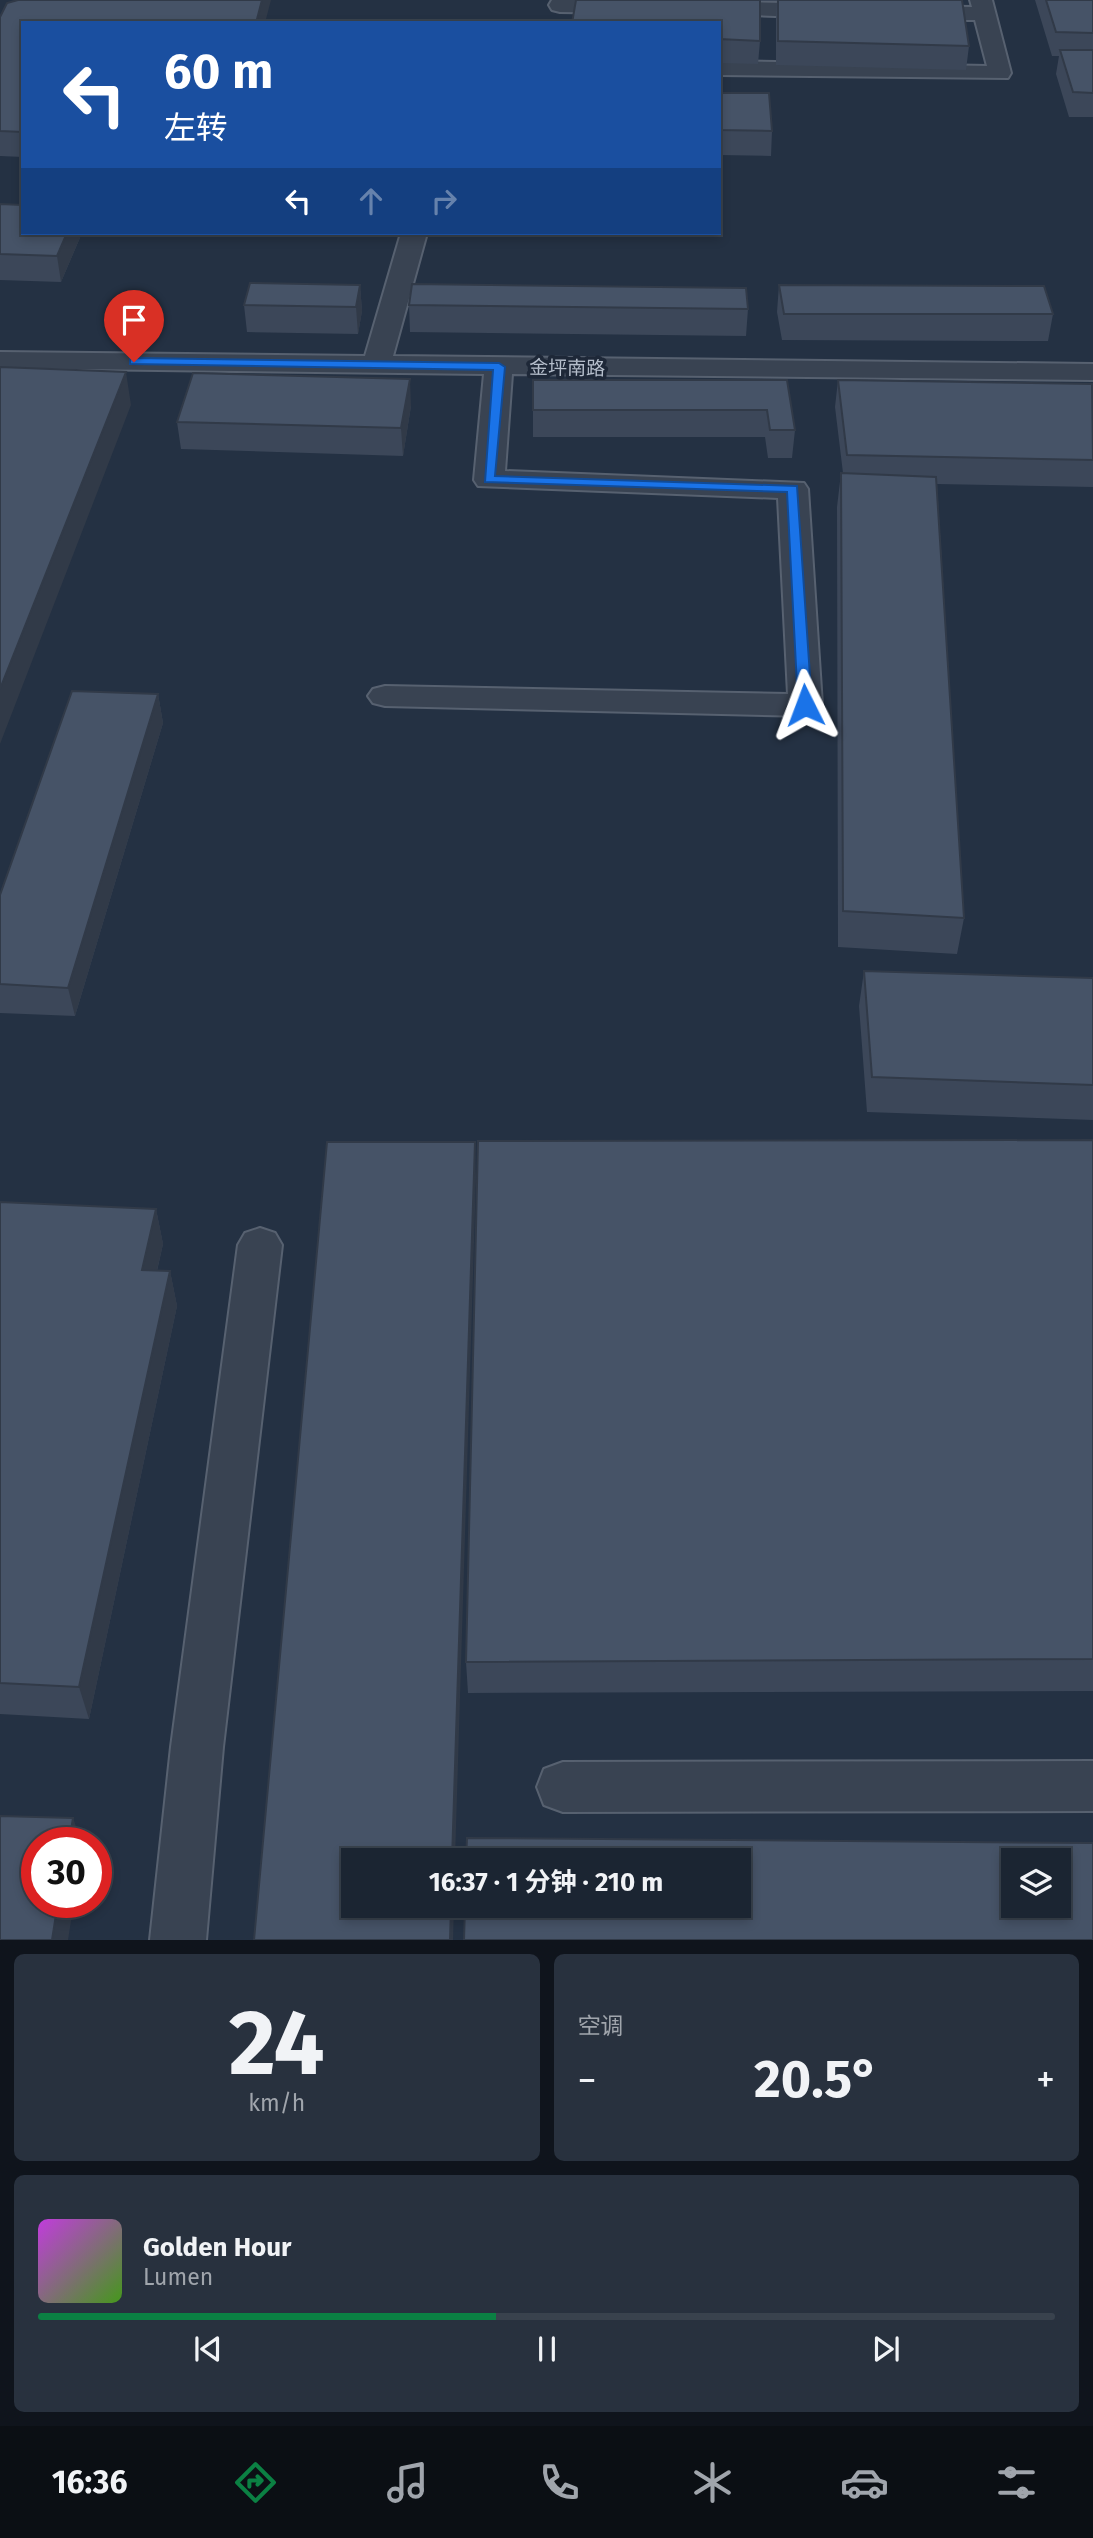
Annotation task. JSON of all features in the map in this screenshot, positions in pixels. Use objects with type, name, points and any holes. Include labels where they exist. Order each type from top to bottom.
[{"type":"street","points":[[560,9],[656,7]]},
{"type":"street","points":[[721,68],[1000,72],[983,7],[889,12]]},
{"type":"street","points":[[684,8],[848,11]]},
{"type":"street","points":[[376,365],[413,235]]},
{"type":"street","name":"金坪南路","points":[[0,360],[1093,372]]},
{"type":"street","points":[[385,696],[805,705],[793,489],[489,480],[499,367]]},
{"type":"street","points":[[178,1940],[197,1747],[260,1245]]},
{"type":"street","points":[[563,1787],[1093,1786]]},
{"type":"building","points":[[18,0],[262,0],[257,21],[21,21],[21,132],[0,131],[0,17],[7,3]]},
{"type":"building","points":[[576,0],[760,0],[760,41],[721,39],[721,21],[572,21]]},
{"type":"building","points":[[778,0],[962,0],[969,46],[778,41]]},
{"type":"building","points":[[1046,0],[1093,0],[1093,33],[1056,32]]},
{"type":"building","points":[[1060,50],[1093,50],[1093,93],[1073,92]]},
{"type":"building","points":[[721,93],[769,93],[772,131],[721,130]]},
{"type":"building","points":[[0,204],[21,205],[21,235],[66,235],[57,256],[0,254]]},
{"type":"building","points":[[250,283],[360,285],[356,307],[244,305]]},
{"type":"building","points":[[412,284],[746,288],[748,309],[409,305]]},
{"type":"building","points":[[779,285],[1044,286],[1053,314],[784,314]]},
{"type":"building","points":[[0,367],[126,372],[0,689]]},
{"type":"building","points":[[193,373],[410,379],[401,428],[177,422]]},
{"type":"building","points":[[533,380],[787,380],[795,430],[770,430],[767,410],[533,410]]},
{"type":"building","points":[[838,380],[1092,384],[1093,460],[847,455]]},
{"type":"building","points":[[841,473],[936,477],[964,918],[843,911]]},
{"type":"building","points":[[72,691],[158,694],[68,988],[0,984],[0,895]]},
{"type":"building","points":[[864,971],[1093,978],[1093,1085],[872,1077]]},
{"type":"building","points":[[1093,1140],[1093,1659],[466,1662],[478,1141]]},
{"type":"building","points":[[327,1142],[475,1142],[452,1848],[341,1848],[341,1918],[451,1918],[450,1940],[254,1940]]},
{"type":"building","points":[[0,1202],[156,1209],[142,1270],[170,1271],[79,1687],[0,1683]]},
{"type":"building","points":[[0,1816],[73,1818],[72,1827],[21,1827],[21,1918],[55,1918],[52,1940],[0,1940]]},
{"type":"building","points":[[467,1838],[1093,1843],[1093,1940],[464,1940],[465,1918],[751,1918],[751,1848],[467,1848]]},
{"type":"route","points":[[134,362],[499,367],[489,480],[793,489],[805,705]]}]
